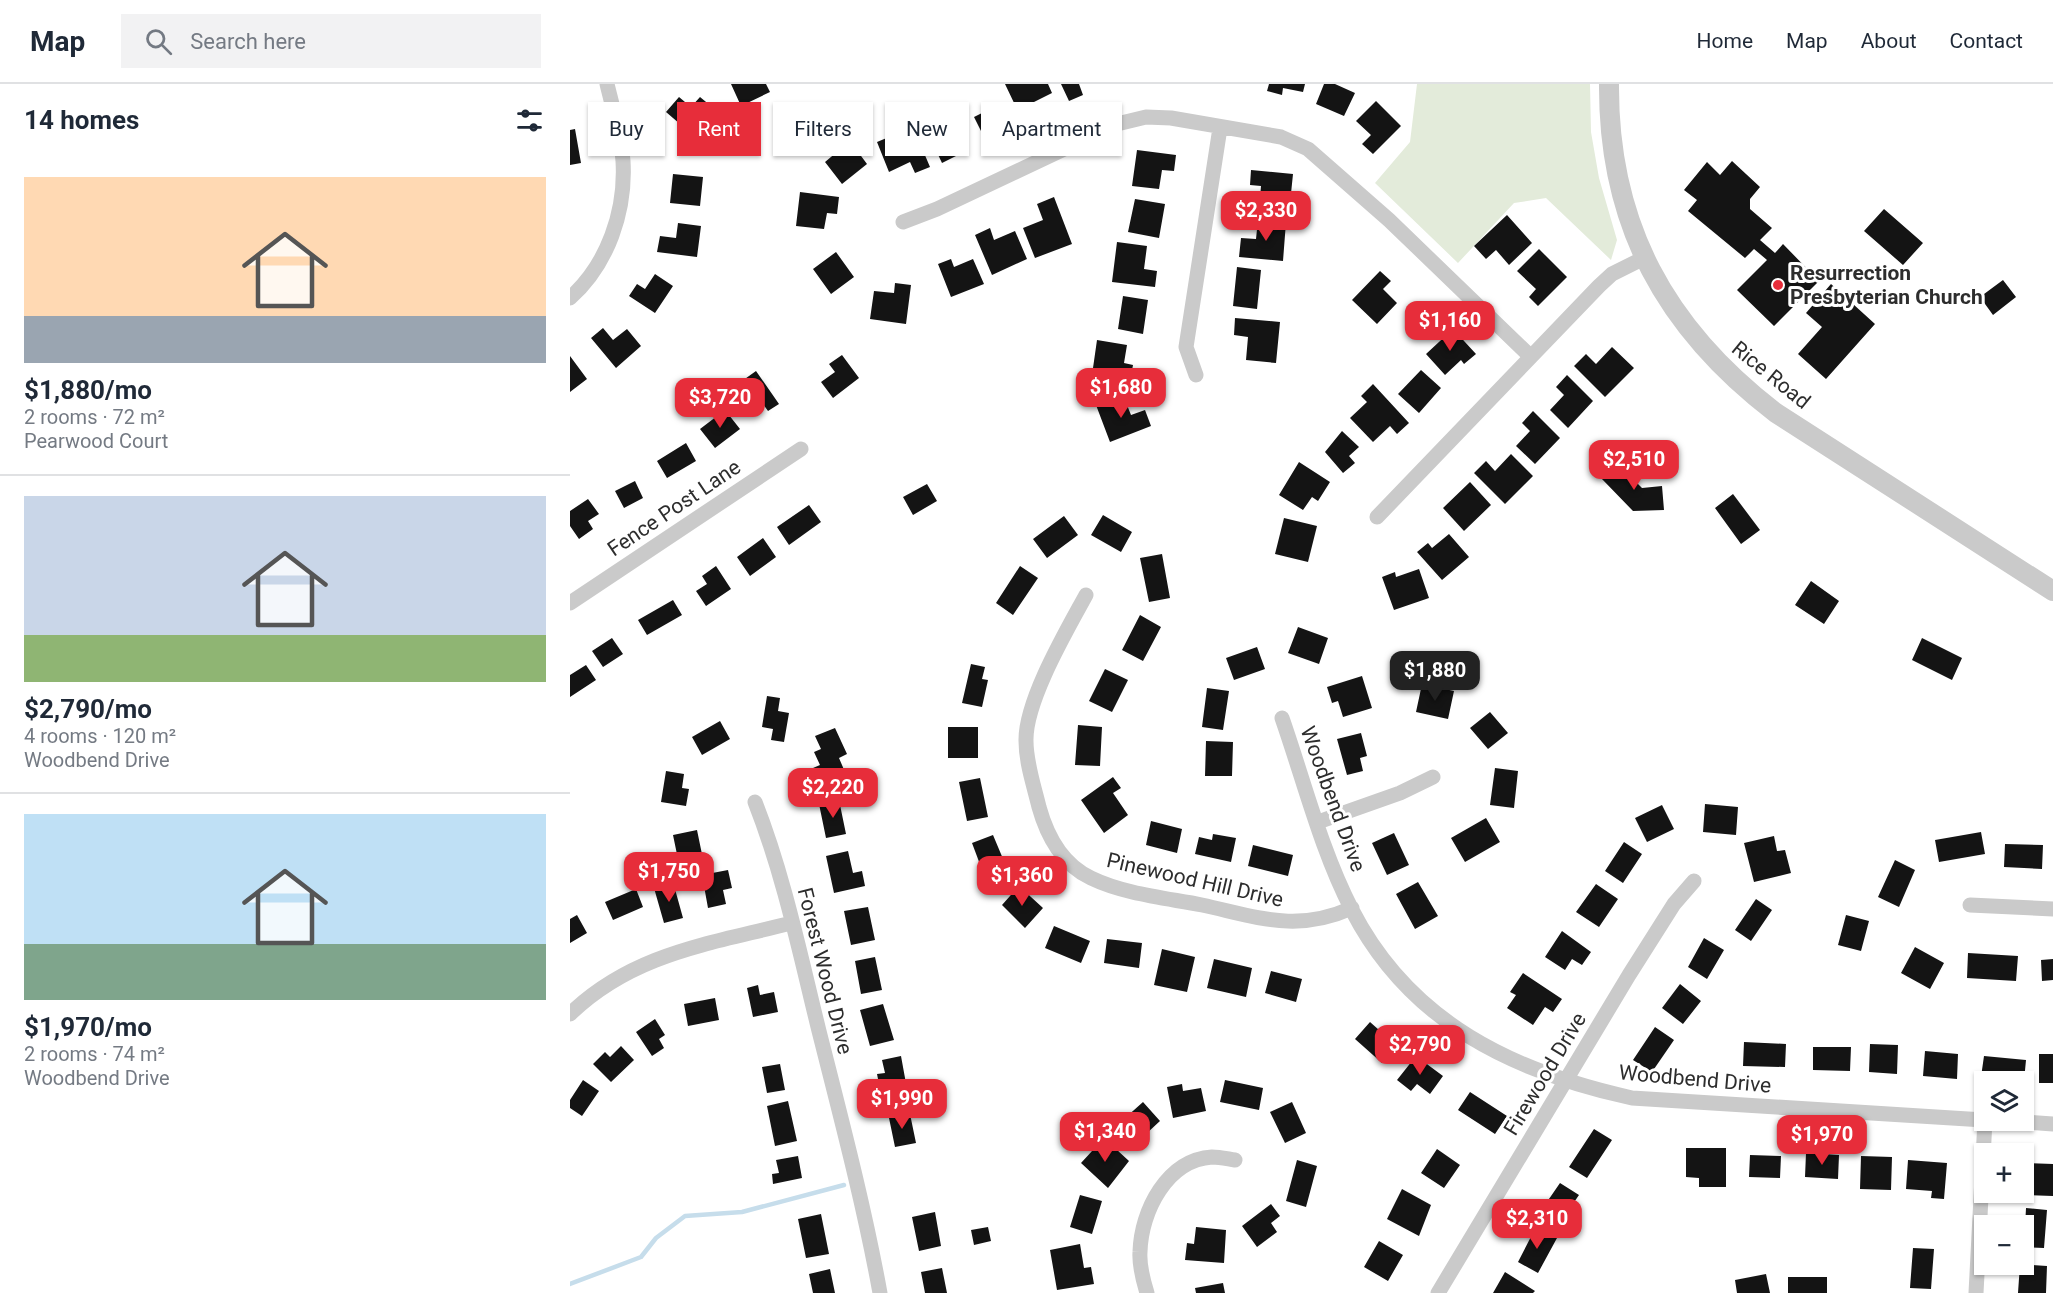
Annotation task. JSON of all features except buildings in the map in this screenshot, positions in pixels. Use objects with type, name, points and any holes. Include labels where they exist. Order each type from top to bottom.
[{"type":"street","points":[[570,298],[593,272],[610,242],[623,194],[623,160],[607,84]]},
{"type":"street","name":"Rice Road","points":[[1609,84],[1610,130],[1617,179],[1629,221],[1644,258],[1668,302],[1691,334],[1749,393],[1810,437],[2053,591]]},
{"type":"street","points":[[903,222],[937,209],[1117,124],[1157,116],[1281,137],[1321,158],[1530,356]]},
{"type":"street","points":[[1196,375],[1190,363],[1187,338],[1220,128]]},
{"type":"street","points":[[1377,516],[1612,274],[1644,258]]},
{"type":"street","name":"Fence Post Lane","points":[[570,603],[801,449]]},
{"type":"street","name":"Pinewood Hill Drive","points":[[1086,595],[1057,649],[1032,706],[1025,740],[1042,819],[1058,850],[1091,878],[1132,891],[1289,923],[1330,918],[1352,908]]},
{"type":"street","name":"Woodbend Drive","points":[[1281,718],[1318,822],[1352,908],[1362,927],[1412,992],[1433,1010],[1487,1048],[1534,1071],[1567,1082],[1632,1098],[1974,1119]]},
{"type":"street","points":[[1318,822],[1400,793],[1433,777]]},
{"type":"street","name":"Forest Wood Drive","points":[[755,802],[771,842],[868,1230],[880,1293]]},
{"type":"street","name":"Firewood Drive","points":[[1438,1293],[1567,1082],[1629,975],[1674,904],[1694,881]]},
{"type":"street","points":[[1970,905],[2053,909]]},
{"type":"street","points":[[570,1014],[603,985],[642,964],[791,922]]},
{"type":"street","points":[[2034,1123],[2053,1124]]},
{"type":"street","points":[[1976,1293],[1984,1131]]},
{"type":"street","points":[[1147,1293],[1139,1253],[1145,1220],[1155,1196],[1171,1176],[1186,1165],[1213,1157],[1235,1160]]},
{"type":"green space","points":[[1417,84],[1590,84],[1591,132],[1599,178],[1617,240],[1611,260],[1546,198],[1514,203],[1458,263],[1375,183],[1410,142]]},
{"type":"waterway","points":[[570,1284],[641,1257],[656,1238],[685,1216],[742,1212],[844,1185]]},
{"type":"place","name":"Resurrection Presbyterian Church","points":[[1778,285]]}]
